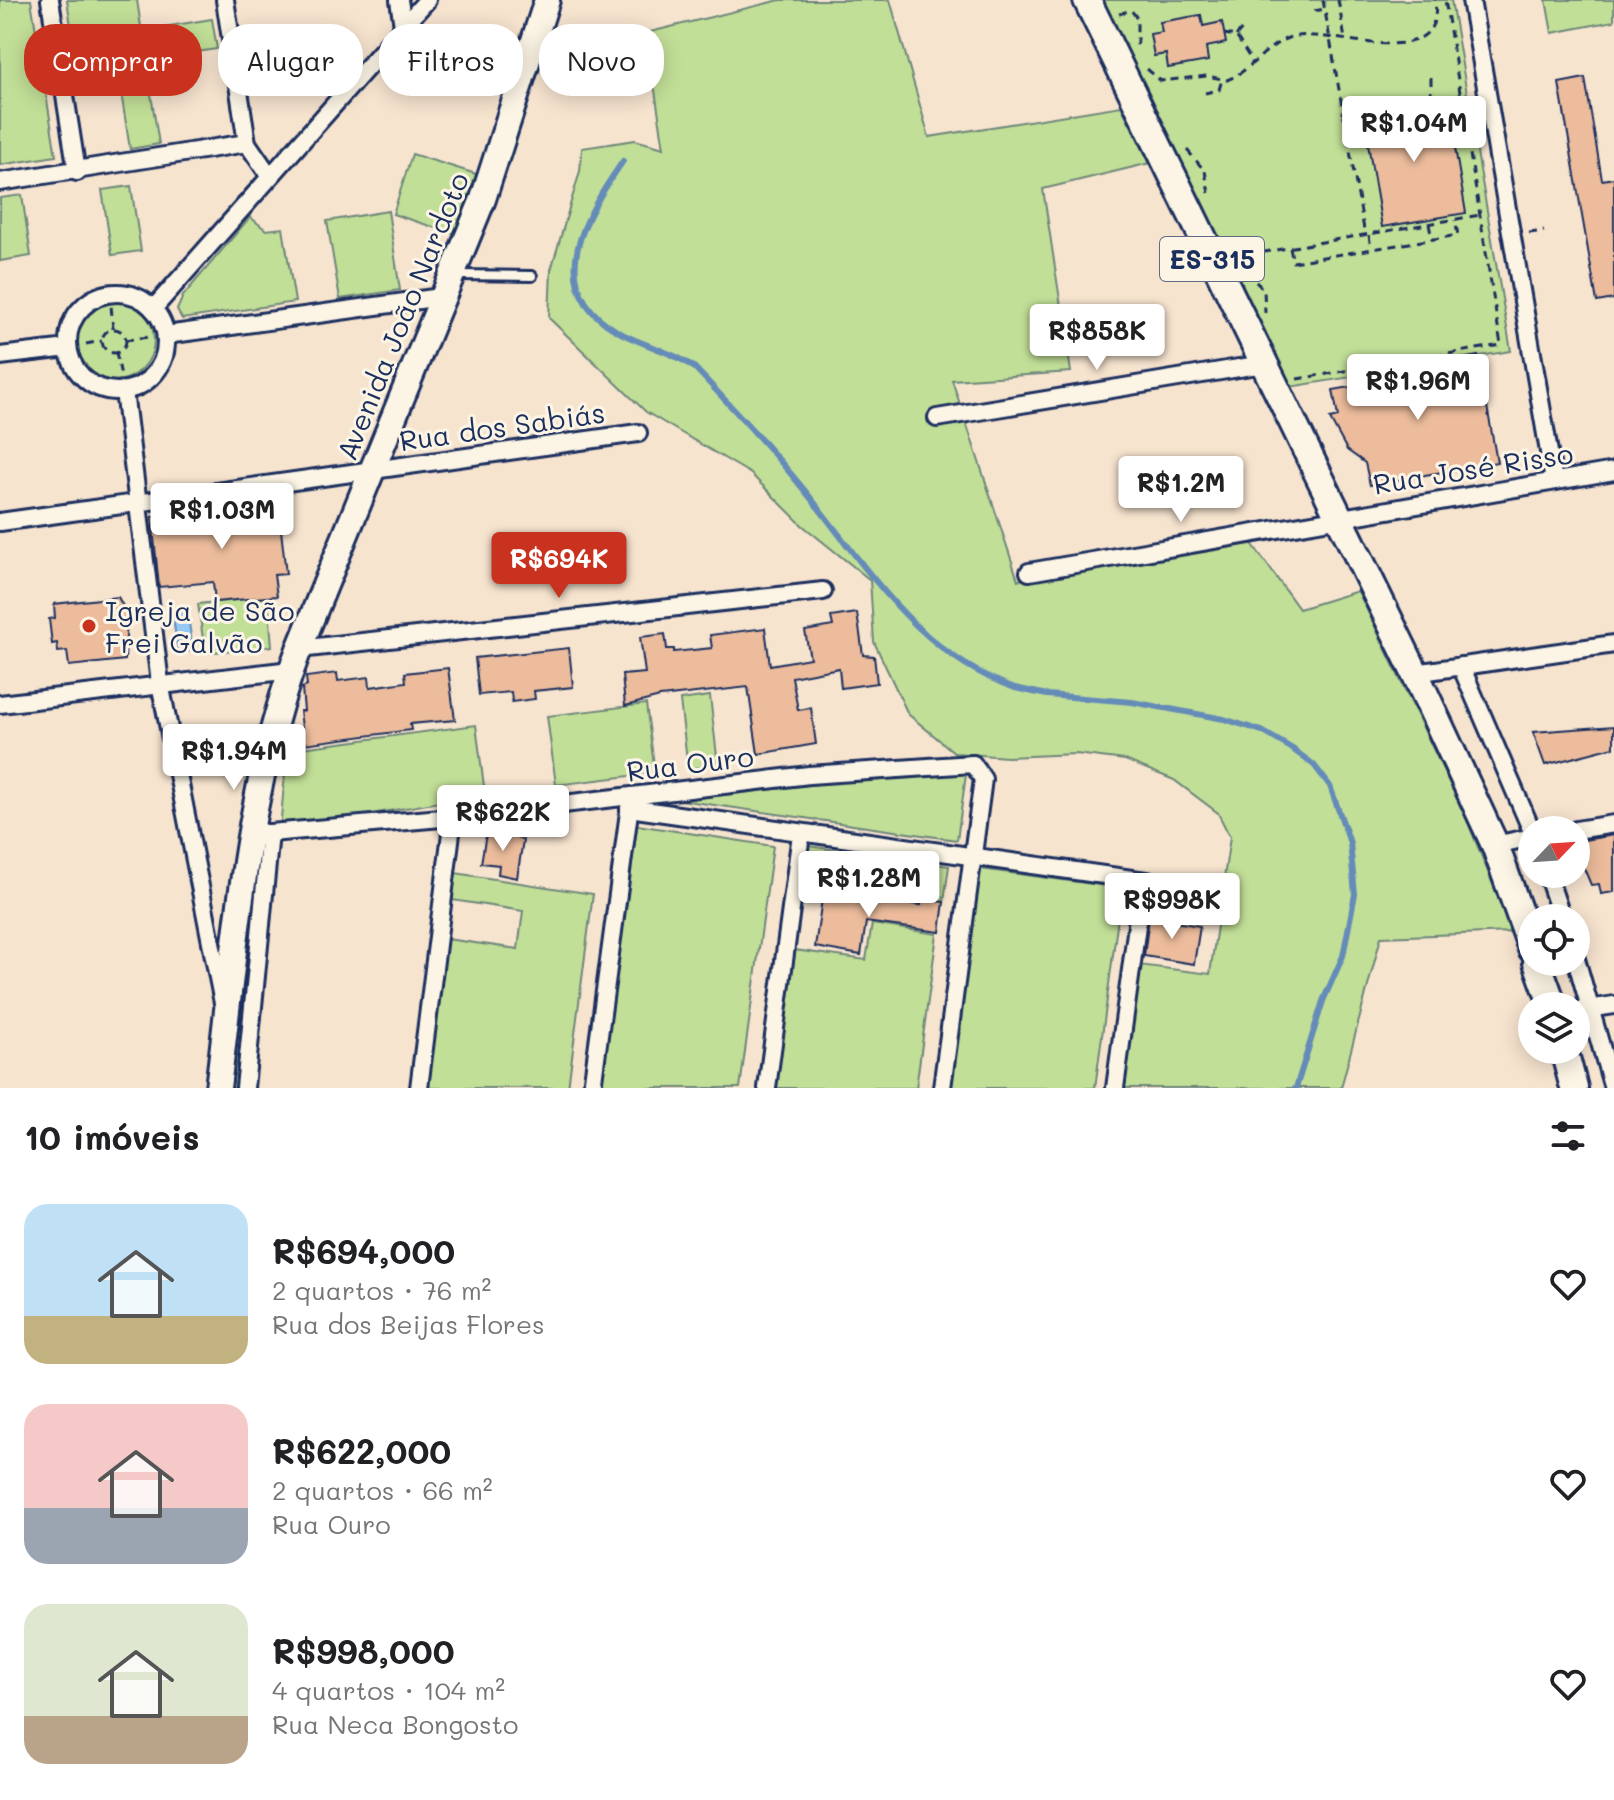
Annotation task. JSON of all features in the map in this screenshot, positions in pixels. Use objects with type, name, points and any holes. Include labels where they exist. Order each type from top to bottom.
[{"type":"main road","name":"ES-315","points":[[1087,0],[1415,673],[1495,845],[1518,910]]},
{"type":"main road","points":[[1568,1064],[1574,1088]]},
{"type":"street","points":[[50,0],[77,172]]},
{"type":"street","points":[[225,0],[247,143],[269,175]]},
{"type":"street","points":[[399,0],[403,24]]},
{"type":"street","points":[[405,24],[427,0]]},
{"type":"street","name":"Avenida João Nardoto","points":[[245,1088],[265,758],[295,660],[483,199],[547,0]]},
{"type":"street","points":[[1471,0],[1554,481]]},
{"type":"street","points":[[153,309],[379,53]]},
{"type":"street","points":[[0,182],[247,143]]},
{"type":"street","points":[[166,335],[446,286]]},
{"type":"street","points":[[110,293],[133,296],[153,309],[166,335],[163,361],[148,381],[124,391],[92,385],[75,369],[68,348],[75,316],[90,301],[110,293]]},
{"type":"street","points":[[0,356],[68,348]]},
{"type":"street","points":[[937,418],[1263,364]]},
{"type":"street","points":[[124,391],[160,683],[226,1020]]},
{"type":"street","name":"Rua dos Sabiás","points":[[0,522],[638,433]]},
{"type":"street","name":"Rua José Risso","points":[[1029,572],[1614,471]]},
{"type":"street","points":[[0,704],[160,683],[295,660],[823,591]]},
{"type":"street","points":[[1415,673],[1614,644]]},
{"type":"street","points":[[1461,666],[1524,816]]},
{"type":"street","name":"Rua Ouro","points":[[260,833],[630,802],[809,775],[973,764],[983,779],[972,858]]},
{"type":"street","points":[[592,1088],[630,802],[801,834],[1203,889]]},
{"type":"street","points":[[419,1088],[453,817]]},
{"type":"street","points":[[1590,828],[1614,824]]},
{"type":"street","name":"Avenida João Nardoto","points":[[218,1088],[226,1020],[260,833]]},
{"type":"street","points":[[767,1088],[801,834]]},
{"type":"street","points":[[1495,845],[1518,838]]},
{"type":"street","points":[[942,1088],[972,858]]},
{"type":"street","points":[[1115,1088],[1143,881]]},
{"type":"street","points":[[1590,1009],[1614,1005]]},
{"type":"street","points":[[1590,1026],[1613,1088]]},
{"type":"lane","points":[[446,286],[532,276]]},
{"type":"path","points":[[1323,0],[1371,249]]},
{"type":"path","points":[[1338,0],[1345,39]]},
{"type":"path","points":[[1143,60],[1154,78],[1161,81],[1207,76],[1222,79],[1233,78],[1289,38],[1330,37],[1394,44],[1416,41],[1431,29],[1435,20],[1435,0]]},
{"type":"path","points":[[1291,375],[1300,379],[1501,345],[1445,0]]},
{"type":"path","points":[[1314,11],[1324,9]]},
{"type":"path","points":[[1117,23],[1117,18],[1124,11],[1131,10],[1137,18],[1139,52]]},
{"type":"path","points":[[1236,36],[1245,26]]},
{"type":"path","points":[[1224,34],[1236,36],[1253,63]]},
{"type":"path","points":[[1138,66],[1145,80]]},
{"type":"path","points":[[1431,77],[1431,99]]},
{"type":"path","points":[[1205,93],[1219,90],[1222,79]]},
{"type":"path","points":[[1343,114],[1461,95]]},
{"type":"path","points":[[1181,145],[1205,171],[1211,206]]},
{"type":"path","points":[[1265,321],[1264,290],[1231,257],[1481,215]]},
{"type":"path","points":[[1290,248],[1293,262],[1458,235],[1455,220]]},
{"type":"path","points":[[1429,224],[1432,239]]},
{"type":"path","points":[[110,293],[113,329]]},
{"type":"path","points":[[113,329],[123,334],[125,340],[123,348],[116,352],[106,349],[102,341],[106,332],[113,329]]},
{"type":"path","points":[[125,340],[166,335]]},
{"type":"path","points":[[116,352],[124,391]]},
{"type":"green space","points":[[0,0],[31,0],[35,24],[24,24],[24,96],[46,96],[56,156],[0,165]]},
{"type":"green space","points":[[67,0],[137,0],[141,24],[71,24]]},
{"type":"green space","points":[[780,0],[890,0],[929,137],[1121,106],[1150,163],[1043,189],[1071,372],[952,380],[1018,580],[1246,535],[1299,609],[1358,591],[1467,820],[1512,932],[1381,937],[1341,1088],[1123,1088],[1139,965],[1210,974],[1230,837],[1218,813],[1174,780],[1125,760],[1076,754],[1007,757],[955,753],[908,714],[874,642],[870,580],[802,525],[751,474],[646,412],[549,318],[551,270],[580,171],[582,148],[635,140],[664,148],[656,96],[664,96],[664,29]]},
{"type":"green space","points":[[1102,0],[1451,0],[1511,351],[1290,387]]},
{"type":"green space","points":[[1546,0],[1614,0],[1614,21],[1552,33]]},
{"type":"green space","points":[[212,19],[217,49],[202,51],[202,24],[182,24]]},
{"type":"green space","points":[[122,96],[151,96],[159,144],[130,149]]},
{"type":"green space","points":[[412,154],[476,174],[458,235],[393,214]]},
{"type":"green space","points":[[131,186],[141,251],[112,255],[102,190]]},
{"type":"green space","points":[[22,195],[31,256],[0,261],[0,198]]},
{"type":"green space","points":[[388,211],[400,290],[340,299],[327,221]]},
{"type":"green space","points":[[250,217],[266,230],[283,228],[295,302],[182,319],[177,310],[183,296]]},
{"type":"green space","points":[[113,299],[129,302],[142,311],[151,324],[154,340],[151,356],[142,369],[129,378],[113,381],[97,378],[84,369],[75,356],[72,340],[75,324],[84,311],[97,302]]},
{"type":"green space","points":[[268,597],[272,646],[205,653],[198,604]]},
{"type":"green space","points":[[710,696],[718,765],[688,769],[680,700]]},
{"type":"green space","points":[[646,704],[655,773],[556,785],[547,716]]},
{"type":"green space","points":[[476,725],[485,794],[280,830],[287,750]]},
{"type":"green space","points":[[967,767],[957,840],[680,800]]},
{"type":"green space","points":[[637,825],[773,846],[740,1088],[601,1088]]},
{"type":"green space","points":[[808,846],[949,866],[944,902],[803,882]]},
{"type":"green space","points":[[259,848],[263,849],[235,1088],[229,1088]]},
{"type":"green space","points":[[980,869],[1122,888],[1095,1088],[951,1088]]},
{"type":"green space","points":[[455,873],[593,894],[568,1088],[425,1088],[446,939],[518,949],[523,911],[452,900]]},
{"type":"green space","points":[[872,924],[937,934],[916,1088],[774,1088],[794,950],[866,960]]},
{"type":"water","points":[[187,608],[193,651],[178,653],[172,610]]},
{"type":"building","points":[[1201,15],[1203,26],[1222,22],[1226,43],[1206,47],[1208,61],[1168,68],[1166,54],[1154,56],[1150,34],[1162,32],[1160,22]]},
{"type":"building","points":[[1585,78],[1602,180],[1614,178],[1614,299],[1597,302],[1559,83]]},
{"type":"building","points":[[1447,100],[1466,213],[1382,227],[1363,114]]},
{"type":"building","points":[[1478,356],[1497,462],[1370,485],[1365,463],[1347,450],[1330,419],[1338,417],[1333,390],[1408,377],[1407,369]]},
{"type":"building","points":[[278,504],[286,574],[274,575],[277,596],[215,602],[213,582],[159,587],[152,517]]},
{"type":"building","name":"Igreja de São Frei Galvão","points":[[118,597],[127,614],[125,660],[69,666],[67,651],[58,652],[57,643],[52,644],[49,619],[55,618],[54,604]]},
{"type":"building","points":[[857,613],[863,655],[874,656],[877,683],[841,688],[839,668],[792,677],[798,710],[811,708],[816,744],[758,754],[748,687],[660,697],[625,706],[622,675],[645,673],[640,637],[665,634],[667,649],[674,649],[674,652],[712,648],[710,635],[765,628],[770,665],[810,658],[805,631],[833,626],[831,617]]},
{"type":"building","points":[[569,648],[573,687],[534,691],[535,699],[512,702],[511,692],[479,695],[475,658]]},
{"type":"building","points":[[448,668],[455,720],[410,724],[411,730],[304,744],[300,711],[304,711],[302,688],[307,686],[306,677],[337,673],[338,681],[369,677],[370,687],[406,682],[405,673]]},
{"type":"building","points":[[1614,726],[1614,747],[1545,765],[1533,732]]},
{"type":"building","points":[[486,834],[512,835],[523,840],[517,878],[498,874],[499,865],[481,863]]},
{"type":"building","points":[[1614,835],[1614,892],[1601,894],[1599,884],[1591,885],[1590,839]]},
{"type":"building","points":[[823,892],[921,905],[921,899],[944,902],[940,932],[866,922],[861,955],[815,947]]},
{"type":"building","points":[[1149,918],[1200,926],[1194,964],[1144,956]]},
{"type":"waterway","points":[[623,161],[585,226],[576,271],[580,293],[594,313],[617,331],[695,368],[778,459],[873,578],[922,631],[950,654],[981,673],[1015,688],[1047,695],[1132,702],[1224,719],[1262,731],[1314,765],[1330,786],[1350,843],[1355,894],[1343,956],[1323,1001],[1296,1088]]},
{"type":"place","name":"Igreja de São Frei Galvão","points":[[89,626]]}]
